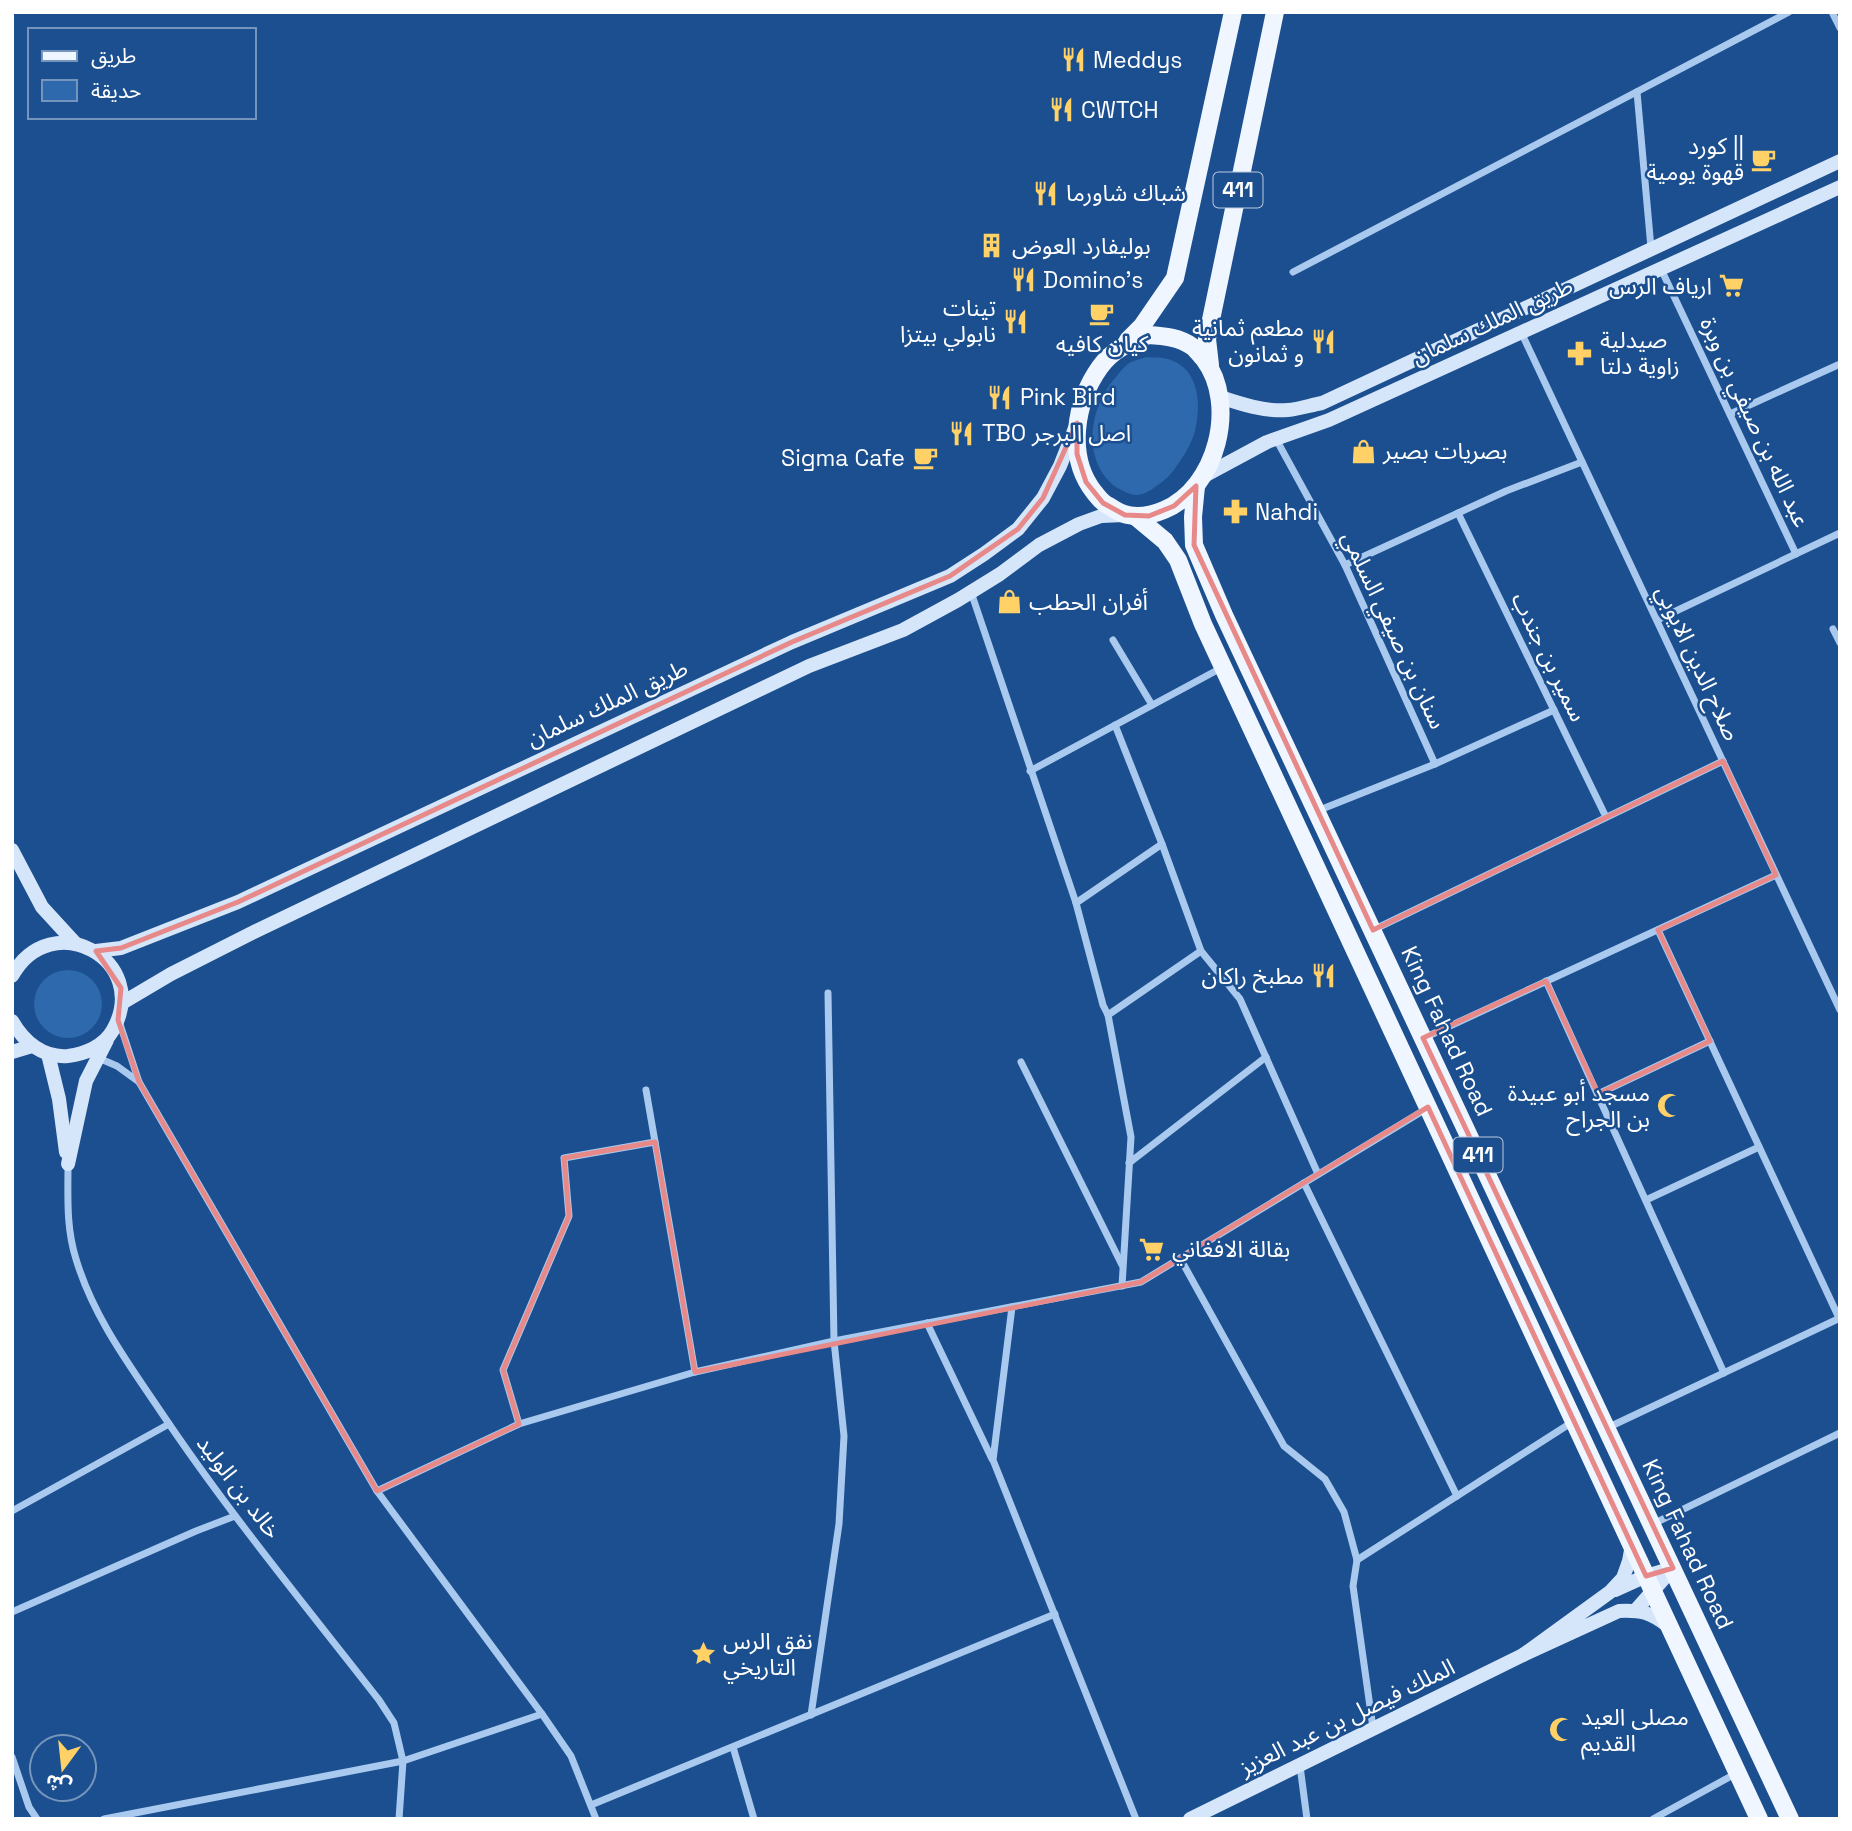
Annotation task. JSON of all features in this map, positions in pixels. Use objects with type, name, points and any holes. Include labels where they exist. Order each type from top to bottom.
[{"type":"main road","name":"411","points":[[1123,345],[1142,326],[1175,278],[1233,12]]},
{"type":"main road","name":"411","points":[[1211,369],[1207,339],[1275,12]]},
{"type":"main road","name":"طريق الملك سلمان","points":[[1220,397],[1264,409],[1287,410],[1322,402],[1840,161]]},
{"type":"main road","name":"طريق الملك سلمان","points":[[1199,481],[1276,439],[1329,420],[1840,187]]},
{"type":"main road","points":[[122,1003],[171,974],[269,925],[810,666],[902,630],[971,592],[1039,545],[1079,524],[1101,516],[1130,516],[1149,516],[1174,506],[1199,481],[1212,459],[1220,428],[1220,397],[1211,369],[1195,348],[1172,337],[1148,335],[1123,345],[1101,365],[1086,392],[1077,423],[1077,454],[1086,482],[1103,503],[1130,516]]},
{"type":"main road","name":"طريق الملك سلمان","points":[[96,951],[121,948],[238,902],[792,642],[950,576],[1018,528],[1043,498],[1060,466],[1077,423]]},
{"type":"main road","name":"King Fahad Road","points":[[1199,481],[1192,517],[1194,545],[1224,615],[1790,1819]]},
{"type":"main road","name":"411","points":[[1130,516],[1165,541],[1178,560],[1203,624],[1759,1819]]},
{"type":"main road","points":[[12,850],[42,907],[75,943]]},
{"type":"main road","points":[[13,975],[24,959],[39,948],[56,943],[75,943],[96,951],[107,961],[121,988],[122,1003],[118,1020],[86,1081],[68,1164]]},
{"type":"main road","points":[[12,956],[13,975]]},
{"type":"main road","points":[[12,1021],[19,1034],[32,1046],[48,1054],[82,1054],[97,1047],[110,1035]]},
{"type":"main road","points":[[12,1052],[32,1046]]},
{"type":"main road","points":[[48,1054],[68,1164]]},
{"type":"main road","points":[[1523,1655],[1610,1592],[1623,1577],[1632,1545]]},
{"type":"main road","points":[[1610,1592],[1650,1584],[1673,1568]]},
{"type":"main road","points":[[1636,1610],[1650,1584]]},
{"type":"main road","points":[[1523,1655],[1619,1611],[1649,1612],[1670,1627]]},
{"type":"main road","name":"الملك فيصل بن عبد العزيز","points":[[1191,1819],[1523,1655]]},
{"type":"street","points":[[1293,272],[1789,12]]},
{"type":"street","points":[[1832,12],[1840,28]]},
{"type":"street","points":[[1637,92],[1651,249]]},
{"type":"street","name":"عبد الله بن صيفي بن وبرة","points":[[1661,269],[1796,554]]},
{"type":"street","name":"صلاح الدين الايوبي","points":[[1521,332],[1776,875],[1838,999],[1840,1010]]},
{"type":"street","points":[[1730,414],[1840,364]]},
{"type":"street","name":"سنان بن صيفي السلمي","points":[[1276,439],[1345,565],[1434,764]]},
{"type":"street","points":[[1345,565],[1506,491],[1582,462]]},
{"type":"street","name":"سمير بن جندب","points":[[1458,513],[1606,817]]},
{"type":"street","points":[[1657,620],[1840,533]]},
{"type":"street","points":[[971,592],[1076,903],[1108,1015],[1131,1137],[1122,1286]]},
{"type":"street","points":[[1833,629],[1840,643]]},
{"type":"street","points":[[1113,640],[1153,705]]},
{"type":"street","points":[[1030,771],[1223,667]]},
{"type":"street","points":[[1317,812],[1434,764],[1554,710]]},
{"type":"street","points":[[1115,725],[1200,951],[1240,999],[1318,1174]]},
{"type":"street","points":[[1373,930],[1723,761]]},
{"type":"street","points":[[1076,903],[1162,844]]},
{"type":"street","points":[[1423,1038],[1776,875]]},
{"type":"street","points":[[1607,1428],[1840,1318],[1658,930]]},
{"type":"street","points":[[1108,1015],[1200,951]]},
{"type":"street","points":[[1546,981],[1724,1373]]},
{"type":"street","points":[[811,1715],[839,1524],[844,1436],[834,1341],[828,993]]},
{"type":"street","points":[[118,1020],[139,1082],[377,1491],[571,1756],[596,1819]]},
{"type":"street","points":[[1598,1094],[1710,1041]]},
{"type":"street","points":[[82,1054],[98,1057],[117,1066],[139,1082]]},
{"type":"street","points":[[1129,1163],[1266,1057]]},
{"type":"street","points":[[1021,1062],[1123,1268]]},
{"type":"street","points":[[646,1090],[695,1372]]},
{"type":"street","points":[[377,1491],[519,1424],[695,1372],[834,1341],[1142,1282],[1428,1107]]},
{"type":"street","points":[[519,1424],[503,1370],[569,1216],[564,1158],[655,1142]]},
{"type":"street","points":[[1646,1200],[1759,1146]]},
{"type":"street","name":"خالد بن الوليد","points":[[68,1164],[67,1222],[75,1258],[88,1293],[111,1339],[204,1476],[394,1723],[403,1761],[399,1819]]},
{"type":"street","points":[[1304,1183],[1457,1496]]},
{"type":"street","points":[[1180,1258],[1284,1446],[1325,1479],[1344,1512],[1357,1560],[1353,1586],[1373,1729]]},
{"type":"street","points":[[993,1460],[1012,1307]]},
{"type":"street","points":[[927,1323],[993,1460],[1136,1819]]},
{"type":"street","points":[[1357,1560],[1574,1421]]},
{"type":"street","points":[[12,1511],[169,1424]]},
{"type":"street","points":[[1652,1524],[1840,1433]]},
{"type":"street","points":[[12,1612],[235,1516]]},
{"type":"street","points":[[591,1805],[1055,1614]]},
{"type":"street","points":[[104,1819],[403,1761],[542,1714]]},
{"type":"street","points":[[733,1747],[754,1819]]},
{"type":"street","points":[[12,1757],[29,1807],[37,1819]]},
{"type":"street","points":[[1300,1765],[1307,1819]]},
{"type":"street","points":[[1653,1819],[1738,1772]]},
{"type":"highlighted area","points":[[1077,423],[1077,454],[1086,482],[1103,503],[1125,515],[1149,516],[1174,506],[1196,486],[1194,545],[1373,930],[1723,761],[1776,875],[1658,930],[1710,1041],[1598,1094],[1546,981],[1423,1038],[1673,1568],[1646,1576],[1428,1107],[1141,1282],[695,1372],[655,1142],[564,1158],[569,1216],[503,1370],[519,1424],[377,1491],[139,1082],[118,1020],[121,988],[96,951],[121,948],[238,902],[792,642],[950,576],[1018,529],[1043,498]]},
{"type":"green space","points":[[1146,357],[1174,361],[1190,374],[1197,393],[1198,415],[1192,441],[1174,471],[1151,490],[1136,495],[1116,487],[1105,476],[1097,463],[1093,433],[1095,418],[1107,389],[1127,365]]},
{"type":"green space","points":[[68,970],[81,973],[92,980],[99,991],[102,1004],[99,1017],[92,1028],[81,1035],[68,1038],[55,1035],[44,1028],[37,1017],[34,1004],[37,991],[44,980],[55,973]]},
{"type":"place","name":"Meddys","points":[[1073,60]]},
{"type":"place","name":"CWTCH","points":[[1061,110]]},
{"type":"place","name":"كورد || قهوة يومية","points":[[1764,159]]},
{"type":"place","name":"شباك شاورما","points":[[1046,193]]},
{"type":"place","name":"بوليفارد العوض","points":[[992,246]]},
{"type":"place","name":"Domino's","points":[[1023,280]]},
{"type":"place","name":"ارياف الرس","points":[[1732,286]]},
{"type":"place","name":"كيان كافيه","points":[[1102,314]]},
{"type":"place","name":"تينات نابولي بيتزا","points":[[1016,321]]},
{"type":"place","name":"مطعم ثمانية و ثمانون","points":[[1324,341]]},
{"type":"place","name":"صيدلية زاوية دلتا","points":[[1580,353]]},
{"type":"place","name":"Pink Bird","points":[[1000,397]]},
{"type":"place","name":"TBO اصل البرجر","points":[[962,433]]},
{"type":"place","name":"بصريات بصير","points":[[1363,451]]},
{"type":"place","name":"Sigma Cafe","points":[[925,458]]},
{"type":"place","name":"Nahdi","points":[[1235,512]]},
{"type":"place","name":"أفران الحطب","points":[[1009,602]]},
{"type":"place","name":"مطبخ راكان","points":[[1324,976]]},
{"type":"place","name":"مسجد أبو عبيدة بن الجراح","points":[[1670,1106]]},
{"type":"place","name":"بقالة الافغاني","points":[[1152,1249]]},
{"type":"place","name":"نفق الرس التاريخي","points":[[703,1654]]},
{"type":"place","name":"مصلى العيد القديم","points":[[1561,1730]]}]
